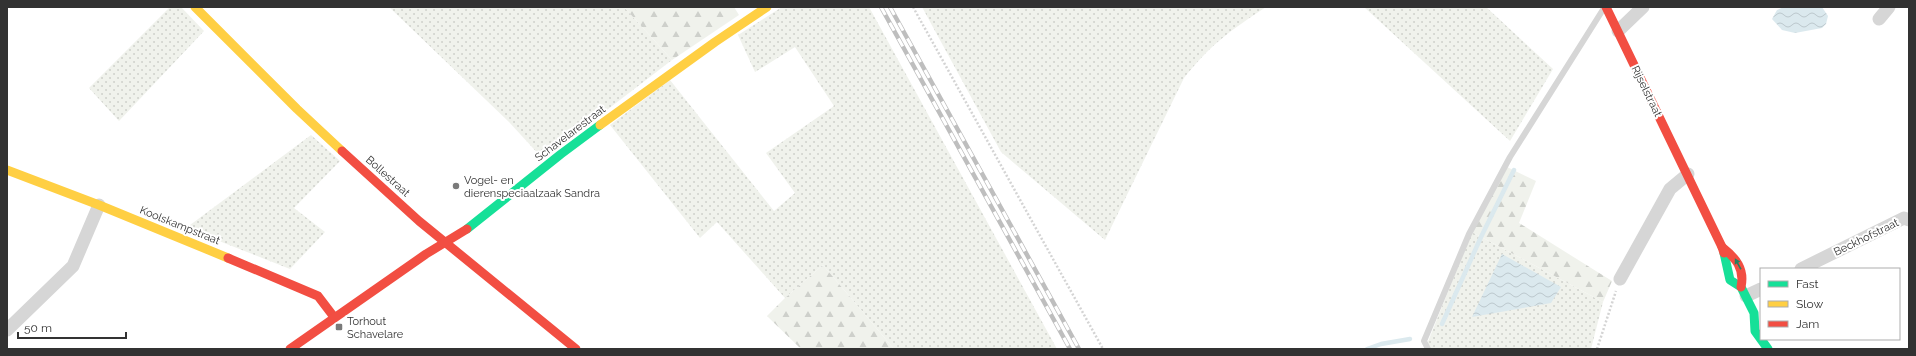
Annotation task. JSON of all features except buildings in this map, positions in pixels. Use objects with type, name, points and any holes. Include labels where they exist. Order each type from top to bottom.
[{"type":"street","name":"Bollestraat","points":[[195,7],[297,109],[445,243],[576,349]]},
{"type":"street","name":"Schavelarestraat","points":[[290,349],[426,254],[465,230],[561,154],[715,42],[767,7]]},
{"type":"street","name":"Rijselstraat","points":[[1605,7],[1722,246],[1730,280],[1743,291],[1758,315],[1755,331],[1760,338]]},
{"type":"street","points":[[1618,31],[1643,7]]},
{"type":"street","points":[[1879,19],[1889,7]]},
{"type":"street","name":"Koolskampstraat","points":[[7,170],[99,205],[318,296],[334,317]]},
{"type":"street","points":[[1620,279],[1670,189],[1688,174]]},
{"type":"street","points":[[7,330],[74,266],[99,205]]},
{"type":"street","name":"Beckhofstraat","points":[[1803,268],[1904,218],[1909,220]]},
{"type":"street","name":"Rijselstraat","points":[[1722,246],[1734,256],[1743,272],[1743,291]]},
{"type":"street","points":[[1743,291],[1760,289]]},
{"type":"street","name":"Rijselstraat","points":[[1762,340],[1768,349]]},
{"type":"lane","points":[[1428,349],[1424,341],[1469,234],[1510,157],[1605,7]]},
{"type":"path","points":[[913,7],[1103,349]]},
{"type":"path","points":[[1597,349],[1620,279]]},
{"type":"green space","points":[[170,7],[181,7],[204,31],[119,121],[89,88]]},
{"type":"green space","points":[[389,7],[624,7],[672,60],[543,159],[509,122]]},
{"type":"green space","points":[[624,7],[734,7],[739,15],[672,60]]},
{"type":"green space","points":[[782,7],[869,7],[1057,349],[894,349],[823,265],[785,298],[717,222],[700,238],[610,125],[670,80],[774,211],[795,193],[766,153],[834,106],[795,47],[755,72],[738,35]]},
{"type":"green space","points":[[922,7],[1266,7],[1242,23],[1212,47],[1184,78],[1105,240],[1001,152]]},
{"type":"green space","points":[[1364,7],[1486,7],[1553,69],[1510,141]]},
{"type":"green space","points":[[311,135],[340,161],[294,208],[325,232],[290,269],[186,228]]},
{"type":"green space","points":[[1503,165],[1536,181],[1519,223],[1612,281],[1603,302],[1472,232]]},
{"type":"green space","points":[[1472,232],[1603,302],[1591,349],[1425,349]]},
{"type":"green space","points":[[823,265],[894,349],[801,349],[767,316]]},
{"type":"water","points":[[1784,7],[1822,7],[1828,16],[1826,24],[1822,28],[1795,33],[1782,30],[1772,19],[1777,10]]},
{"type":"water","points":[[1502,254],[1561,287],[1551,303],[1472,317]]},
{"type":"waterway","points":[[1442,324],[1481,237],[1514,170]]},
{"type":"waterway","points":[[1367,349],[1381,344],[1410,339]]},
{"type":"railway","points":[[881,7],[1070,349]]},
{"type":"railway","points":[[890,7],[1079,349]]},
{"type":"traffic: fast","points":[[467,229],[600,125]]},
{"type":"traffic: fast","points":[[1724,253],[1730,280],[1741,287],[1754,313],[1755,331],[1760,338]]},
{"type":"traffic: fast","points":[[1762,340],[1768,349]]},
{"type":"traffic: slow","points":[[195,7],[297,109],[342,151]]},
{"type":"traffic: slow","points":[[600,125],[715,42],[767,7]]},
{"type":"traffic: slow","points":[[7,170],[99,205],[228,258]]},
{"type":"traffic: jam","points":[[1606,7],[1724,253]]},
{"type":"traffic: jam","points":[[342,151],[419,221],[576,349]]},
{"type":"traffic: jam","points":[[290,349],[426,254],[467,229]]},
{"type":"traffic: jam","points":[[1722,247],[1738,264],[1742,275],[1741,287]]},
{"type":"traffic: jam","points":[[228,258],[318,296],[334,317]]},
{"type":"place","name":"Vogel- en dierenspeciaalzaak Sandra","points":[[456,186]]},
{"type":"place","name":"Torhout Schavelare","points":[[339,327]]}]
